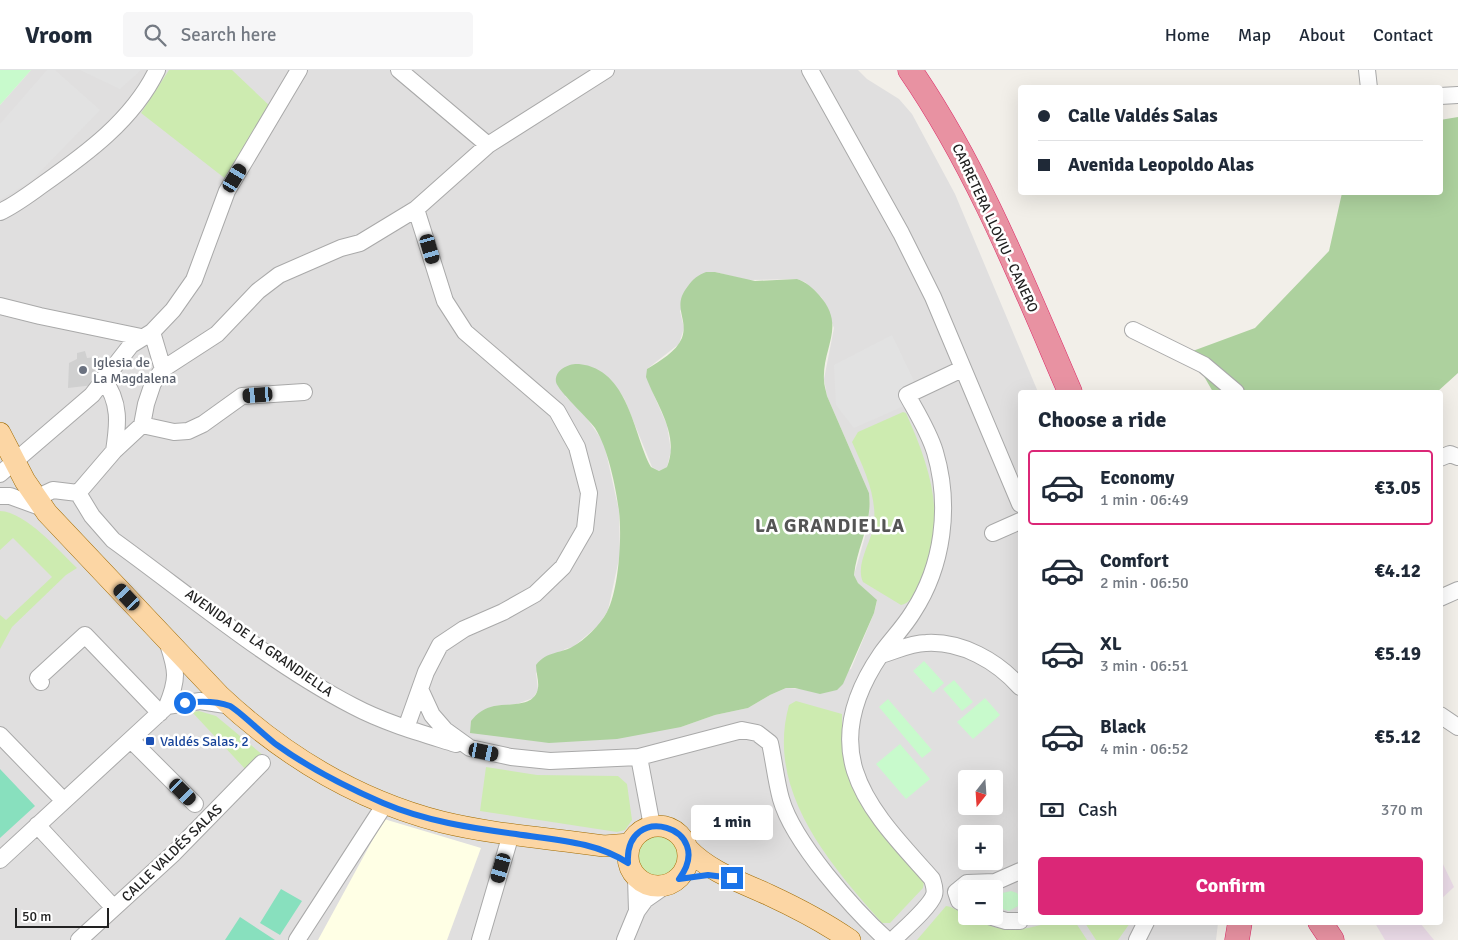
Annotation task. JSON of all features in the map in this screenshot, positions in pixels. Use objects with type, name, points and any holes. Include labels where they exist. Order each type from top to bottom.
[{"type":"highway","name":"CARRETERA LLOVIU - CANERO","points":[[910,70],[939,112],[961,154],[1013,260],[1069,390]]},
{"type":"highway","points":[[1237,940],[1240,925]]},
{"type":"highway","points":[[1313,925],[1322,940]]},
{"type":"highway","points":[[1322,925],[1332,940]]},
{"type":"main road","points":[[0,433],[7,468],[200,676],[251,724],[290,754],[344,785],[385,804],[443,822],[511,834],[604,846],[631,862],[644,884],[655,887],[708,875],[732,878]]},
{"type":"main road","points":[[631,862],[635,836],[652,826],[670,828],[679,833],[688,850],[698,860],[804,912],[850,940]]},
{"type":"main road","points":[[672,882],[687,865],[688,850]]},
{"type":"street","points":[[0,212],[12,206],[74,163],[107,134],[141,98],[157,70]]},
{"type":"street","points":[[7,468],[92,395],[131,345],[173,310],[194,280],[227,191],[299,70]]},
{"type":"street","points":[[399,70],[488,145]]},
{"type":"street","points":[[0,496],[10,496],[40,503],[53,490],[78,493],[114,452],[142,425],[146,404],[153,384],[163,369],[217,334],[258,291],[279,275],[342,248],[360,243],[416,209],[488,145],[606,70]]},
{"type":"street","points":[[810,70],[901,233],[933,297],[1018,499]]},
{"type":"street","points":[[1367,70],[1369,85]]},
{"type":"street","points":[[1443,96],[1458,95]]},
{"type":"street","points":[[406,728],[426,672],[440,645],[464,629],[503,612],[534,594],[563,567],[585,528],[589,493],[577,448],[558,411],[464,332],[445,300],[416,209]]},
{"type":"street","points":[[0,306],[146,334]]},
{"type":"street","points":[[1133,330],[1204,365],[1234,390]]},
{"type":"street","points":[[146,334],[163,369]]},
{"type":"street","points":[[893,940],[934,895],[934,887],[932,878],[890,829],[863,790],[852,757],[851,734],[854,710],[865,680],[881,655],[913,613],[930,581],[941,541],[942,493],[935,452],[907,395],[962,368]]},
{"type":"street","points":[[103,379],[111,389],[118,413],[114,452]]},
{"type":"street","points":[[142,425],[174,432],[188,431],[203,424],[242,396],[304,392]]},
{"type":"street","points":[[1443,457],[1450,454],[1458,457]]},
{"type":"street","name":"AVENIDA DE LA GRANDIELLA","points":[[78,493],[92,516],[113,540],[258,646],[309,681],[354,707],[406,728],[470,748],[511,757],[550,761],[639,757],[742,730],[757,733],[770,743],[781,800],[800,839],[832,881],[887,940]]},
{"type":"street","points":[[993,533],[1018,522]]},
{"type":"street","points":[[1443,597],[1458,590]]},
{"type":"street","points":[[42,682],[38,678],[85,634],[170,707]]},
{"type":"street","points":[[166,640],[177,672],[170,707]]},
{"type":"street","points":[[881,655],[924,643],[949,644],[969,650],[1000,666],[1018,685]]},
{"type":"street","points":[[174,688],[200,676]]},
{"type":"street","points":[[0,860],[131,740],[170,707],[200,676]]},
{"type":"street","points":[[420,689],[432,715],[445,730],[470,748]]},
{"type":"street","points":[[170,707],[200,701],[232,706]]},
{"type":"street","points":[[1443,717],[1458,727]]},
{"type":"street","points":[[0,735],[64,801]]},
{"type":"street","points":[[131,740],[195,804]]},
{"type":"street","points":[[639,757],[652,826]]},
{"type":"street","name":"CALLE VALDÉS SALAS","points":[[79,940],[174,853],[262,763]]},
{"type":"street","points":[[298,940],[385,804]]},
{"type":"street","points":[[37,825],[114,908]]},
{"type":"street","points":[[480,940],[511,834]]},
{"type":"street","points":[[631,862],[636,911]]},
{"type":"street","points":[[956,892],[967,883],[995,882],[1018,872]]},
{"type":"street","points":[[626,940],[636,911],[645,900],[672,882]]},
{"type":"street","points":[[934,887],[956,892]]},
{"type":"street","points":[[956,892],[958,898]]},
{"type":"street","points":[[1003,920],[1018,921]]},
{"type":"street","points":[[1137,940],[1144,925]]},
{"type":"shaded area","points":[[31,70],[858,70],[867,79],[899,99],[912,114],[955,194],[1037,390],[1018,390],[1018,925],[1218,925],[1216,940],[0,940],[0,105]],"holes":[[[706,272],[715,272],[747,280],[797,279],[805,282],[822,298],[834,328],[824,379],[827,396],[869,493],[870,501],[868,526],[854,575],[858,583],[877,601],[851,669],[803,689],[786,688],[748,708],[715,715],[681,727],[492,706],[517,704],[533,698],[538,690],[536,673],[565,649],[573,647],[599,625],[608,610],[620,554],[619,511],[604,443],[584,414],[565,396],[596,369],[609,379],[624,398],[652,467],[659,471],[667,467],[671,451],[667,425],[653,393],[647,369],[679,344],[684,328],[680,311]]]},
{"type":"shaded area","points":[[47,70],[55,70],[100,110],[31,181],[0,200],[0,124]]},
{"type":"shaded area","points":[[80,70],[141,70],[120,89]]},
{"type":"shaded area","points":[[892,335],[922,398],[854,428],[836,405],[834,365]]},
{"type":"shaded area","name":"Iglesia de La Magdalena","points":[[85,351],[87,358],[99,357],[99,377],[94,385],[68,388],[69,363],[77,359],[77,353]]},
{"type":"shaded area","points":[[384,819],[481,848],[447,940],[318,940]]},
{"type":"shaded area","points":[[1443,864],[1454,887],[1443,897]]},
{"type":"shaded area","points":[[1376,925],[1422,925],[1434,940],[1385,940]]},
{"type":"green space","points":[[0,70],[31,70],[0,105]]},
{"type":"green space","points":[[169,70],[232,70],[272,108],[227,180],[141,113]]},
{"type":"green space","points":[[1458,117],[1458,373],[1439,390],[1212,390],[1190,352],[1255,328],[1329,251],[1342,195],[1443,195],[1443,120]]},
{"type":"green space","points":[[706,272],[715,272],[755,281],[797,279],[817,292],[827,306],[831,317],[831,337],[824,368],[825,388],[869,493],[870,504],[854,575],[858,583],[877,600],[874,613],[843,684],[837,690],[820,694],[795,688],[786,688],[748,708],[715,715],[681,727],[617,739],[549,743],[470,733],[471,721],[484,710],[494,706],[526,702],[532,699],[538,688],[536,665],[544,657],[572,647],[592,632],[607,612],[614,590],[619,563],[620,522],[611,468],[600,436],[558,386],[556,382],[557,374],[567,366],[579,364],[596,369],[609,378],[619,390],[627,405],[651,467],[659,471],[667,467],[671,444],[669,432],[646,377],[647,369],[676,348],[684,331],[680,306],[683,293],[694,279]]},
{"type":"green space","points":[[903,412],[906,413],[923,455],[933,496],[935,518],[928,561],[913,596],[908,602],[901,605],[863,582],[861,568],[874,525],[874,503],[869,482],[852,442],[858,432]]},
{"type":"green space","points":[[0,511],[10,513],[31,525],[77,568],[66,575],[12,627],[0,649],[0,615],[6,620],[52,577],[13,538],[0,550]]},
{"type":"green space","points":[[924,661],[944,683],[933,693],[913,671]]},
{"type":"green space","points":[[954,680],[973,702],[962,711],[943,689]]},
{"type":"green space","points":[[985,698],[1000,715],[973,739],[957,722]]},
{"type":"green space","points":[[888,699],[932,750],[922,758],[879,707]]},
{"type":"green space","points":[[796,701],[842,714],[842,742],[851,784],[862,805],[884,836],[924,882],[923,888],[890,923],[882,923],[823,851],[807,824],[794,796],[786,767],[784,737],[789,705]]},
{"type":"green space","points":[[199,711],[216,716],[264,756],[247,771],[192,712]]},
{"type":"green space","points":[[900,744],[930,779],[906,799],[876,764]]},
{"type":"green space","points":[[486,767],[537,775],[618,776],[627,784],[632,820],[625,830],[617,832],[480,811]]},
{"type":"green space","points":[[0,769],[35,806],[0,838]]},
{"type":"green space","points":[[655,835],[663,835],[675,841],[681,857],[675,873],[663,879],[655,879],[643,873],[637,861],[637,853],[643,841]]},
{"type":"green space","points":[[281,889],[302,901],[280,935],[260,923]]},
{"type":"green space","points":[[1011,891],[1018,895],[1018,906],[1009,911],[1003,909],[1003,893]]},
{"type":"green space","points":[[946,906],[958,910],[958,925],[989,925],[1007,929],[1021,929],[1042,925],[1077,925],[1087,940],[917,940]]},
{"type":"green space","points":[[240,917],[275,940],[225,940]]},
{"type":"green space","points":[[1086,925],[1129,925],[1118,940],[1096,940]]},
{"type":"place","name":"Iglesia de La Magdalena","points":[[83,370]]},
{"type":"place","name":"Valdés Salas, 2","points":[[150,741]]},
{"type":"district","name":"LA GRANDIELLA","points":[[830,526]]},
{"type":"route","points":[[185,703],[200,701],[232,706],[251,724],[290,754],[344,785],[385,804],[443,822],[511,834],[581,843],[605,850],[628,863],[630,844],[635,836],[652,826],[661,826],[679,833],[685,841],[689,860],[686,870],[679,879],[708,875],[732,878]]}]
